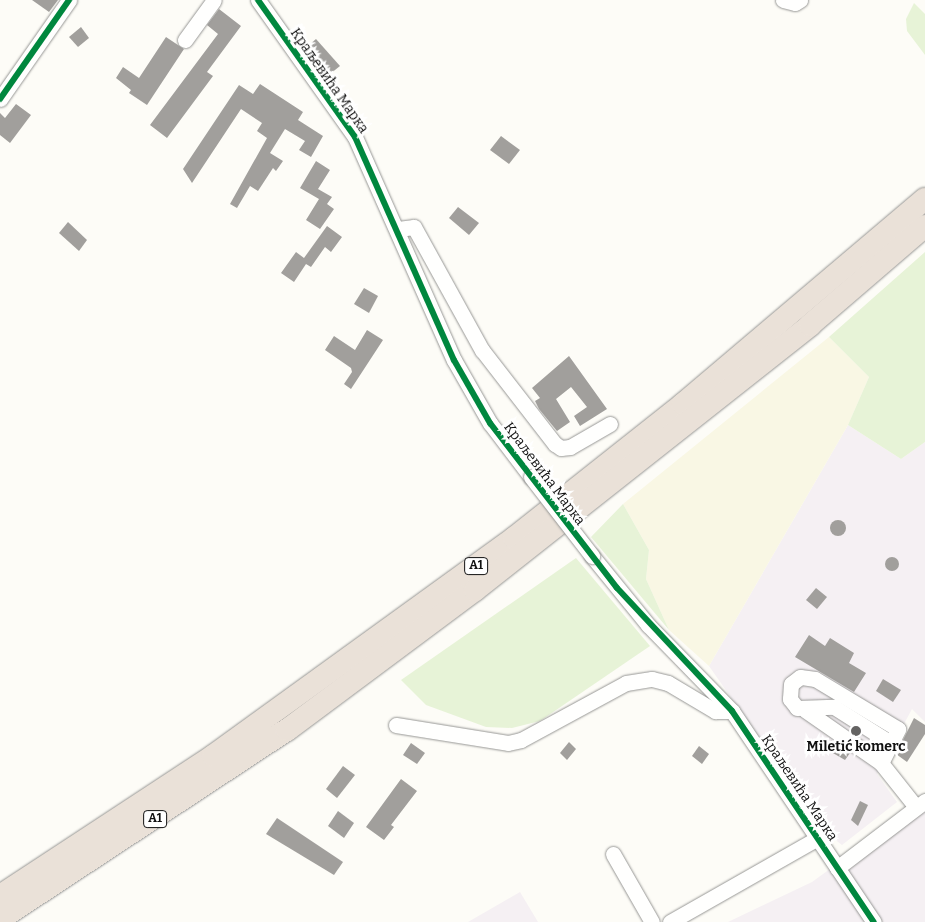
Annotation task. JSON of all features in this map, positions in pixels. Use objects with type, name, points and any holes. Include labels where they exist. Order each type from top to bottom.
[{"type":"highway","name":"A1","points":[[0,896],[214,756],[514,538],[683,404],[925,199]]},
{"type":"highway","name":"A1","points":[[0,919],[287,730],[475,590],[810,325],[925,226]]},
{"type":"street","points":[[0,100],[69,0]]},
{"type":"street","points":[[185,40],[214,0]]},
{"type":"street","name":"Краљевића Марка","points":[[258,0],[349,126],[398,229],[458,368],[490,423],[530,477],[648,625],[732,711],[874,922]]},
{"type":"street","points":[[783,0],[795,3],[800,0]]},
{"type":"street","points":[[398,229],[414,227],[482,350],[555,444],[562,448],[570,447],[610,424]]},
{"type":"street","points":[[881,763],[891,743],[898,729],[814,679],[800,676],[791,684],[790,699],[797,708],[805,710],[834,707],[891,743]]},
{"type":"street","points":[[396,726],[508,743],[520,740],[626,683],[652,680],[668,683],[715,711],[732,711]]},
{"type":"street","points":[[805,710],[881,763],[921,804],[837,868]]},
{"type":"street","points":[[613,854],[652,922],[667,914],[673,920],[818,838]]},
{"type":"shaded area","points":[[829,337],[869,377],[848,425],[709,666],[669,630],[646,579],[649,550],[623,504]]},
{"type":"shaded area","points":[[848,425],[901,459],[925,442],[925,722],[912,709],[877,774],[897,802],[842,845],[824,831],[709,666]]},
{"type":"shaded area","points":[[925,800],[925,922],[728,922],[812,882]]},
{"type":"shaded area","points":[[520,892],[538,922],[468,922]]},
{"type":"green space","points":[[914,3],[925,14],[925,55],[907,31],[906,19]]},
{"type":"green space","points":[[925,252],[925,442],[901,459],[848,425],[869,377],[829,337]]},
{"type":"green space","points":[[623,504],[649,550],[646,579],[669,630],[591,537]]},
{"type":"green space","points":[[576,558],[650,646],[540,721],[512,728],[486,727],[426,705],[401,680]]},
{"type":"building","points":[[32,0],[58,0],[49,12]]},
{"type":"building","points":[[219,9],[241,26],[207,72],[213,76],[167,138],[150,125],[218,34],[207,25]]},
{"type":"building","points":[[81,27],[89,38],[78,47],[69,37]]},
{"type":"building","points":[[166,37],[184,49],[147,105],[129,93],[131,90],[116,78],[123,67],[139,78]]},
{"type":"building","points":[[316,39],[340,66],[330,74],[309,45]]},
{"type":"building","points":[[260,84],[303,112],[298,120],[323,136],[311,157],[299,150],[305,141],[285,129],[270,153],[283,161],[276,171],[273,168],[258,191],[250,186],[237,208],[230,204],[267,138],[257,131],[262,123],[241,109],[192,183],[183,169],[239,85],[253,94]]},
{"type":"building","points":[[16,104],[31,115],[10,143],[0,135],[0,113],[5,118]]},
{"type":"building","points":[[501,136],[520,150],[509,164],[490,150]]},
{"type":"building","points":[[316,161],[330,170],[318,189],[332,197],[327,204],[334,209],[320,229],[306,220],[319,199],[300,188]]},
{"type":"building","points":[[458,207],[479,223],[469,235],[449,218]]},
{"type":"building","points":[[68,222],[87,240],[79,251],[59,233]]},
{"type":"building","points":[[327,226],[342,237],[331,252],[325,247],[311,267],[306,264],[294,282],[281,273],[296,252],[304,258]]},
{"type":"building","points":[[364,288],[378,296],[369,313],[354,304]]},
{"type":"building","points":[[367,330],[383,340],[351,389],[344,384],[352,372],[351,368],[325,350],[334,336],[355,350]]},
{"type":"building","points":[[569,356],[607,409],[580,426],[574,416],[587,407],[571,387],[556,399],[570,422],[557,431],[539,409],[535,401],[540,398],[532,388]]},
{"type":"building","points":[[838,520],[846,528],[838,536],[830,528]]},
{"type":"building","points":[[889,557],[895,557],[899,564],[895,571],[889,571],[885,567],[885,561]]},
{"type":"building","points":[[816,588],[827,597],[817,609],[806,600]]},
{"type":"building","points":[[809,635],[825,646],[830,638],[854,653],[849,663],[866,673],[854,692],[795,657]]},
{"type":"building","points":[[883,679],[901,690],[893,702],[876,691]]},
{"type":"building","points":[[914,718],[925,725],[925,734],[907,762],[896,754]]},
{"type":"building","points":[[831,740],[850,753],[845,760],[826,749]]},
{"type":"building","points":[[569,742],[576,749],[567,760],[560,753]]},
{"type":"building","points":[[411,743],[425,753],[417,764],[403,755]]},
{"type":"building","points":[[699,746],[709,754],[702,764],[692,756]]},
{"type":"building","points":[[343,766],[355,775],[337,798],[326,789]]},
{"type":"building","points":[[401,779],[417,791],[391,825],[394,827],[384,840],[366,827]]},
{"type":"building","points":[[860,801],[868,805],[858,826],[851,820]]},
{"type":"building","points":[[338,811],[354,823],[344,838],[328,826]]},
{"type":"building","points":[[277,818],[343,862],[334,875],[266,834]]},
{"type":"cycle path","points":[[0,99],[69,0]]},
{"type":"cycle path","points":[[258,0],[355,137],[454,360],[490,423],[617,588],[732,711],[874,922]]},
{"type":"place","name":"Miletić komerc","points":[[856,731]]}]
